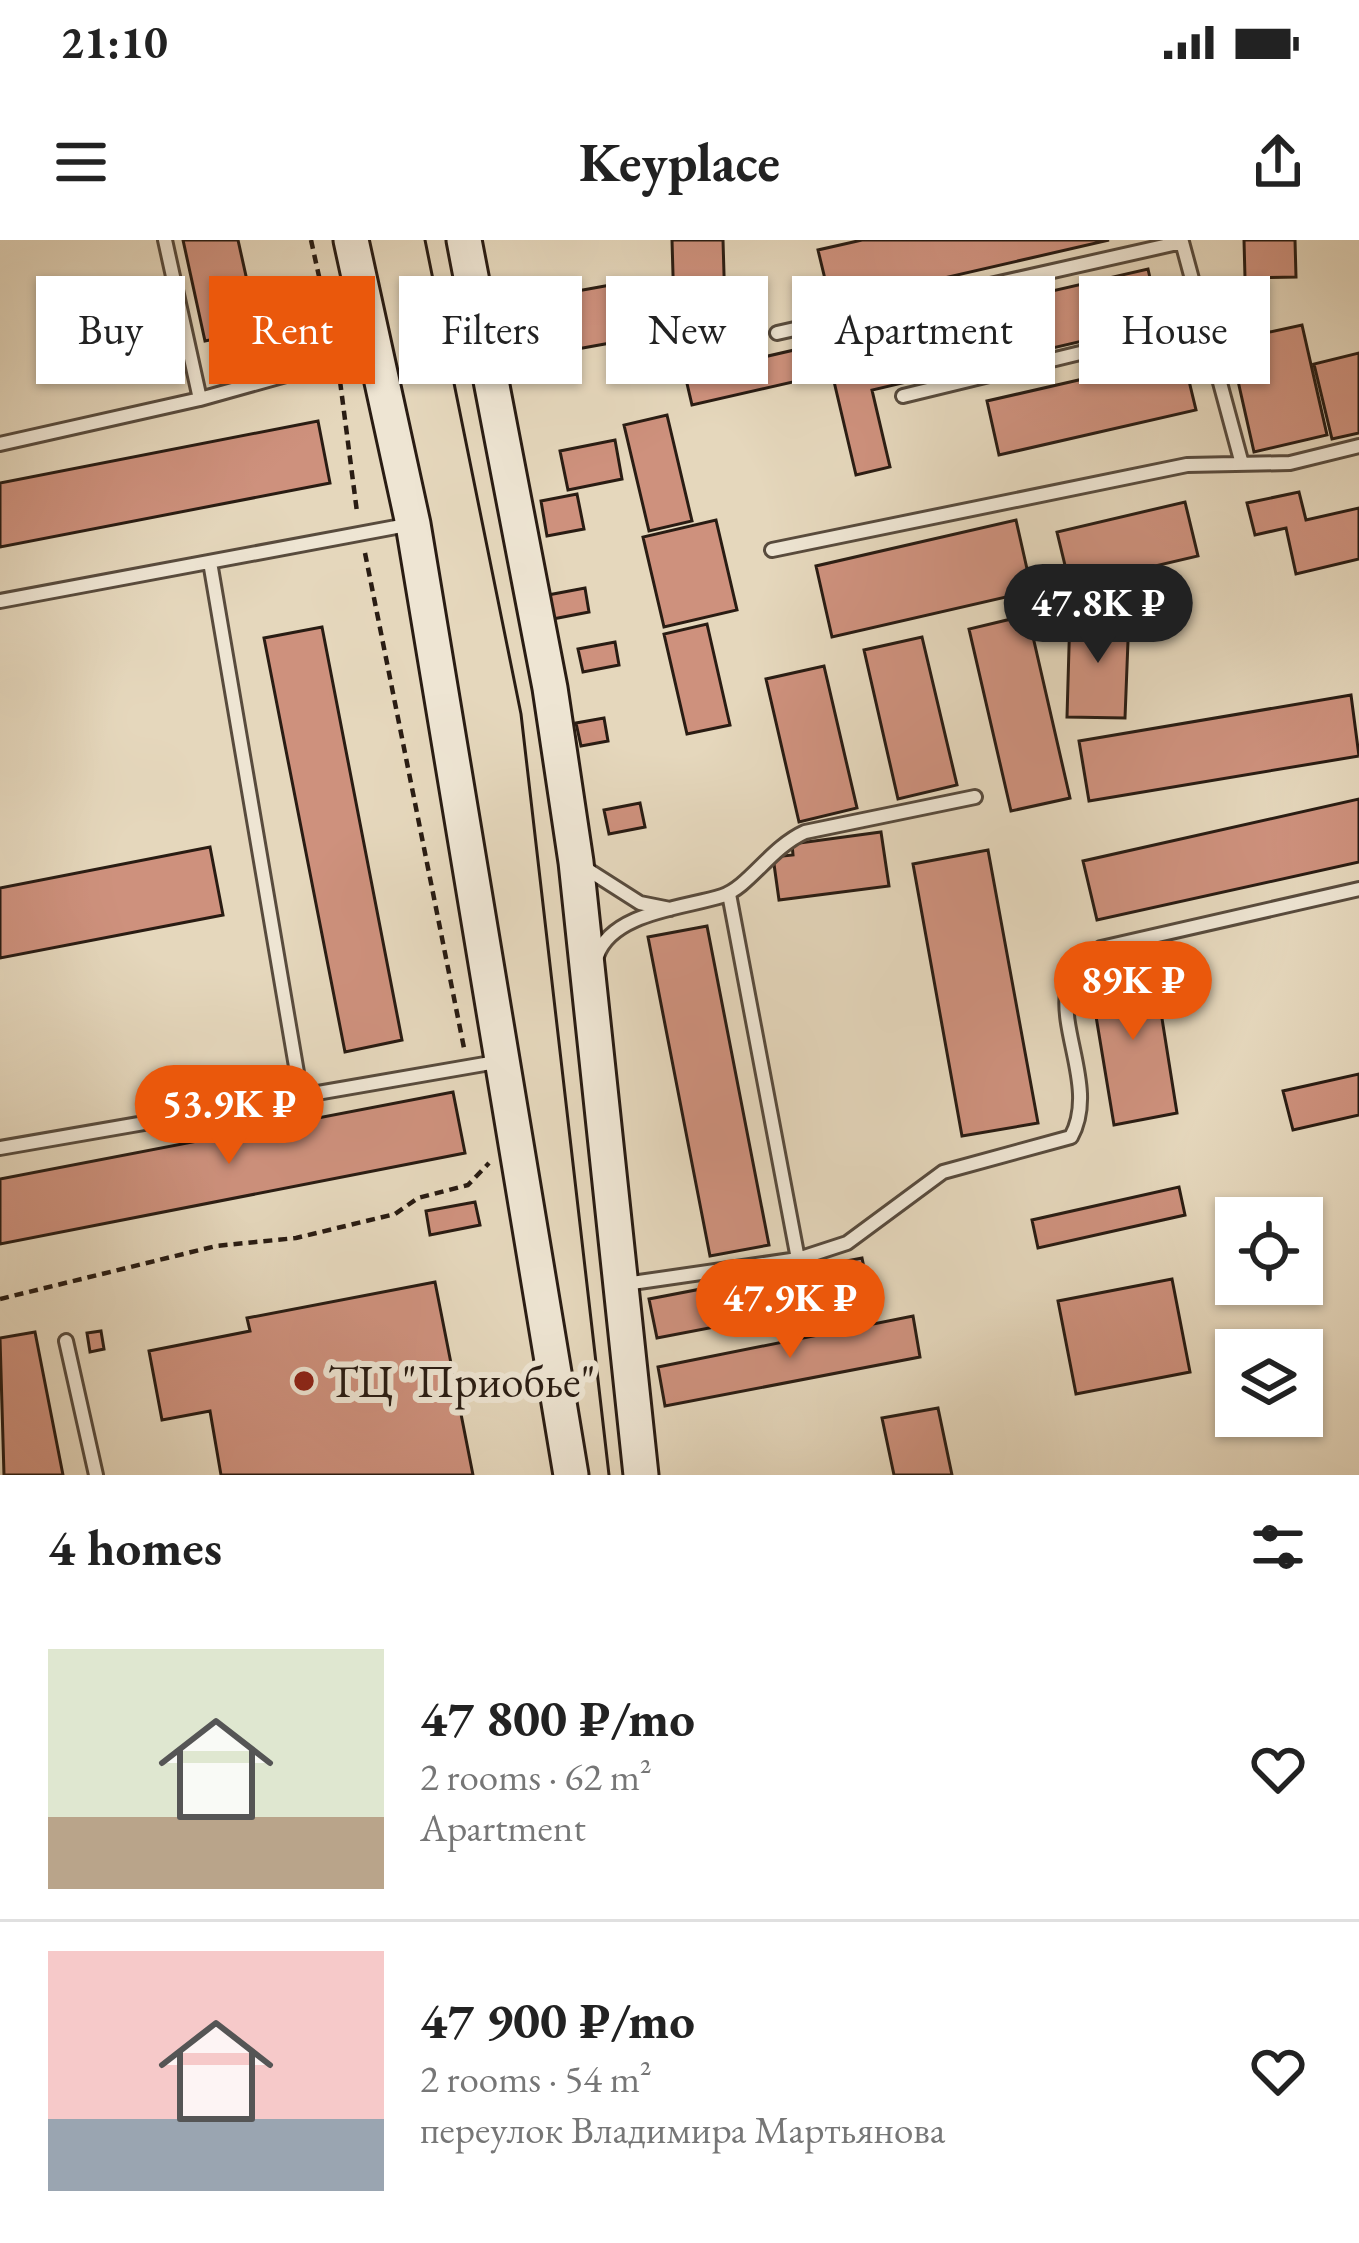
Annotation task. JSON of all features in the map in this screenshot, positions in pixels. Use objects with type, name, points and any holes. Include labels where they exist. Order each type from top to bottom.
[{"type":"street","points":[[351,240],[359,276]]},
{"type":"street","points":[[464,240],[550,688],[576,862],[641,1475]]},
{"type":"street","points":[[375,354],[413,524],[571,1475]]},
{"type":"lane","points":[[165,240],[200,399]]},
{"type":"lane","points":[[777,333],[1187,241],[1194,276]]},
{"type":"lane","points":[[903,396],[1079,353]]},
{"type":"lane","points":[[0,444],[251,384]]},
{"type":"lane","points":[[1220,384],[1242,464]]},
{"type":"lane","points":[[772,550],[1186,465],[1290,463],[1359,446]]},
{"type":"lane","points":[[0,601],[413,524]]},
{"type":"lane","points":[[210,562],[301,1096]]},
{"type":"lane","points":[[591,973],[601,944],[623,926],[729,894],[779,844],[805,832],[975,796]]},
{"type":"lane","points":[[576,862],[640,902],[671,909]]},
{"type":"lane","points":[[623,1284],[798,1259],[847,1243],[943,1172],[1071,1137],[1080,1120],[1081,1093],[1065,993],[1068,975],[1080,959],[1101,948],[1359,889]]},
{"type":"lane","points":[[729,894],[798,1259]]},
{"type":"lane","points":[[0,1148],[503,1061]]},
{"type":"lane","points":[[66,1341],[96,1475]]},
{"type":"path","points":[[310,240],[318,276]]},
{"type":"path","points":[[341,384],[362,535],[468,1067]]},
{"type":"path","points":[[484,1144],[492,1184]]},
{"type":"path","points":[[0,1299],[216,1246],[296,1238],[395,1214],[418,1198],[468,1185],[489,1163]]},
{"type":"building","points":[[183,240],[238,240],[246,276],[209,276],[209,340],[205,341]]},
{"type":"building","points":[[672,240],[723,240],[724,276],[673,276]]},
{"type":"building","points":[[862,240],[1109,240],[953,276],[824,276],[818,250]]},
{"type":"building","points":[[1244,240],[1295,240],[1296,277],[1245,276]]},
{"type":"building","points":[[1148,269],[1150,276],[1117,276]]},
{"type":"building","points":[[1079,285],[1079,342],[1055,347],[1055,290]]},
{"type":"building","points":[[606,286],[606,344],[582,348],[582,290]]},
{"type":"building","points":[[1302,325],[1327,435],[1254,452],[1239,384],[1270,384],[1270,332]]},
{"type":"building","points":[[792,351],[792,382],[692,405],[687,384],[768,384],[768,356]]},
{"type":"building","points":[[1359,353],[1359,433],[1332,439],[1314,364]]},
{"type":"building","points":[[1079,380],[1079,384],[1190,384],[1196,410],[999,455],[987,401]]},
{"type":"building","points":[[835,384],[898,384],[872,390],[890,467],[856,475]]},
{"type":"building","points":[[667,415],[692,521],[649,531],[624,425]]},
{"type":"building","points":[[318,421],[330,483],[0,547],[0,483]]},
{"type":"building","points":[[615,440],[622,479],[568,490],[560,451]]},
{"type":"building","points":[[1299,492],[1306,520],[1359,508],[1359,559],[1296,574],[1286,528],[1255,535],[1247,503]]},
{"type":"building","points":[[577,494],[584,529],[547,536],[541,501]]},
{"type":"building","points":[[1185,502],[1198,556],[1070,586],[1057,532]]},
{"type":"building","points":[[716,520],[737,610],[664,627],[643,537]]},
{"type":"building","points":[[1016,520],[1032,591],[832,637],[816,566]]},
{"type":"building","points":[[585,588],[589,612],[553,619],[548,595]]},
{"type":"building","points":[[1070,613],[1129,615],[1125,718],[1067,717]]},
{"type":"building","points":[[1028,615],[1070,798],[1011,811],[969,629]]},
{"type":"building","points":[[707,624],[730,725],[687,734],[664,634]]},
{"type":"building","points":[[322,627],[402,1040],[345,1052],[264,638]]},
{"type":"building","points":[[922,637],[957,785],[898,799],[864,650]]},
{"type":"building","points":[[615,642],[619,665],[583,672],[578,649]]},
{"type":"building","points":[[824,666],[857,808],[799,822],[766,679]]},
{"type":"building","points":[[1351,695],[1359,756],[1089,801],[1079,741]]},
{"type":"building","points":[[604,718],[608,741],[581,746],[576,723]]},
{"type":"building","points":[[1359,799],[1359,862],[1097,920],[1083,861]]},
{"type":"building","points":[[640,803],[645,827],[609,834],[604,810]]},
{"type":"building","points":[[881,832],[889,886],[779,900],[773,857],[793,855],[792,844]]},
{"type":"building","points":[[210,847],[223,915],[0,958],[0,888]]},
{"type":"building","points":[[988,850],[1038,1123],[962,1136],[913,864]]},
{"type":"building","points":[[707,926],[769,1245],[710,1256],[648,937]]},
{"type":"building","points":[[1153,962],[1177,1113],[1114,1125],[1089,974]]},
{"type":"building","points":[[1359,1074],[1359,1115],[1293,1130],[1283,1091]]},
{"type":"building","points":[[453,1092],[465,1153],[0,1244],[0,1179]]},
{"type":"building","points":[[1179,1187],[1185,1215],[1038,1248],[1032,1220]]},
{"type":"building","points":[[475,1202],[480,1225],[430,1235],[426,1211]]},
{"type":"building","points":[[862,1258],[870,1297],[657,1338],[649,1299]]},
{"type":"building","points":[[1172,1279],[1190,1372],[1076,1394],[1058,1301]]},
{"type":"building","name":"ТЦ \"Приобье\"","points":[[435,1282],[473,1475],[221,1475],[210,1411],[162,1420],[149,1351],[250,1331],[247,1318]]},
{"type":"building","points":[[913,1316],[920,1357],[665,1406],[658,1367]]},
{"type":"building","points":[[101,1331],[104,1349],[90,1352],[87,1333]]},
{"type":"building","points":[[35,1332],[63,1475],[4,1475],[0,1338]]},
{"type":"building","points":[[938,1408],[952,1475],[894,1475],[882,1418]]},
{"type":"tram line","points":[[425,240],[521,714],[609,1475]]},
{"type":"place","name":"ТЦ \"Приобье\"","points":[[304,1381]]}]
